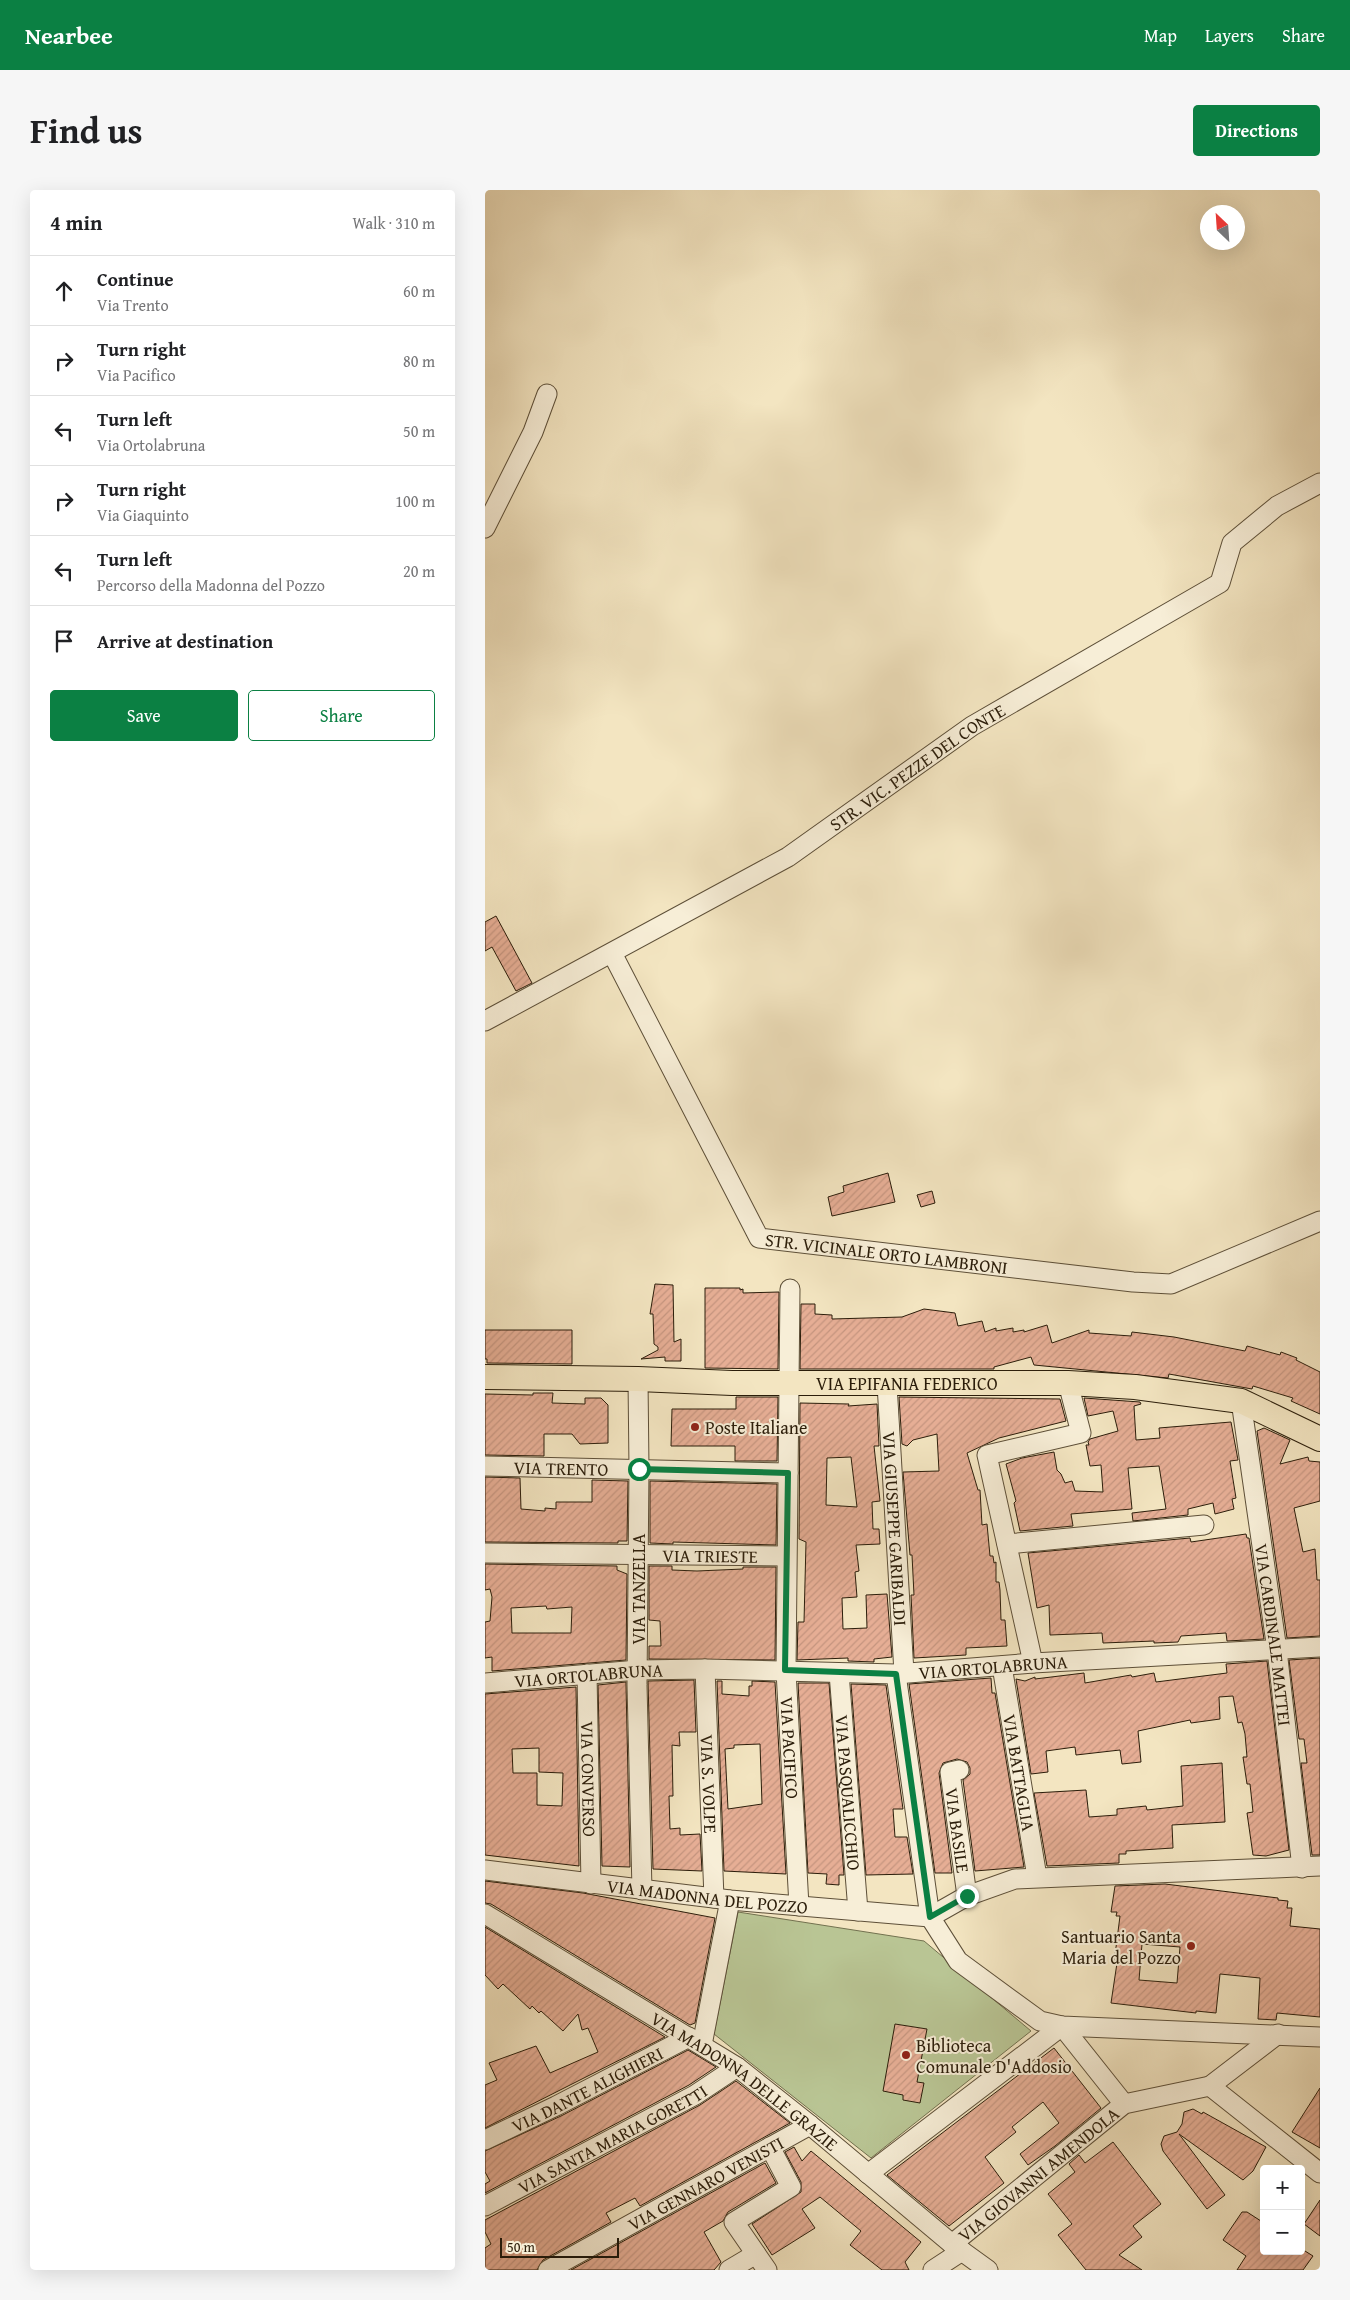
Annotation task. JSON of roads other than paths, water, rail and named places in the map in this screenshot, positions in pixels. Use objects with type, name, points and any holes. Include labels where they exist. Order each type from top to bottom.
[{"type":"main road","name":"VIA EPIFANIA FEDERICO","points":[[485,1377],[789,1384],[1068,1383],[1135,1387],[1241,1401],[1320,1439]]},
{"type":"street","points":[[485,528],[533,432],[547,394]]},
{"type":"street","name":"STR. VIC. PEZZE DEL CONTE","points":[[485,1021],[788,857],[971,726],[1220,584],[1232,544],[1277,506],[1320,483]]},
{"type":"street","name":"STR. VICINALE ORTO LAMBRONI","points":[[612,953],[759,1238],[1133,1282],[1171,1284],[1320,1221]]},
{"type":"street","name":"VIA PACIFICO","points":[[790,1289],[785,1670],[799,1906]]},
{"type":"street","name":"VIA TANZELLA","points":[[637,1379],[639,1469],[638,1670],[642,1890]]},
{"type":"street","points":[[1033,1663],[987,1455],[1081,1433],[1068,1383]]},
{"type":"street","name":"VIA GIUSEPPE GARIBALDI","points":[[887,1384],[900,1673],[930,1917]]},
{"type":"street","name":"VIA CARDINALE MATTEI","points":[[1241,1401],[1311,1867]]},
{"type":"street","name":"VIA TRENTO","points":[[485,1466],[788,1473]]},
{"type":"street","points":[[1007,1544],[1204,1525]]},
{"type":"street","name":"VIA TRIESTE","points":[[485,1553],[786,1556]]},
{"type":"street","name":"VIA ORTOLABRUNA","points":[[485,1682],[638,1670],[705,1669],[900,1673],[1033,1663],[1320,1647]]},
{"type":"street","name":"VIA BATTAGLIA","points":[[1002,1666],[1037,1877]]},
{"type":"street","name":"VIA S. VOLPE","points":[[695,2041],[722,1899],[705,1669]]},
{"type":"street","name":"VIA PASQUALICCHIO","points":[[839,1673],[858,1911]]},
{"type":"street","name":"VIA CONVERSO","points":[[587,1674],[591,1884]]},
{"type":"street","name":"VIA BASILE","points":[[959,1770],[950,1772],[967,1896]]},
{"type":"street","points":[[1311,1867],[1015,1879],[967,1896],[930,1917],[957,1961],[1040,2021],[1062,2026],[1320,2037]]},
{"type":"street","name":"VIA MADONNA DEL POZZO","points":[[485,1870],[722,1899],[930,1917]]},
{"type":"street","name":"VIA MADONNA DELLE GRAZIE","points":[[485,1914],[567,1966],[737,2067],[957,2247],[988,2270]]},
{"type":"street","points":[[1062,2026],[1124,2104],[1210,2086],[1278,2034]]},
{"type":"street","points":[[868,2174],[1062,2026]]},
{"type":"street","name":"VIA DANTE ALIGHIERI","points":[[485,2140],[695,2041]]},
{"type":"street","name":"VIA SANTA MARIA GORETTI","points":[[485,2206],[695,2095],[737,2067]]},
{"type":"street","points":[[1210,2086],[1320,2173]]},
{"type":"street","name":"VIA GIOVANNI AMENDOLA","points":[[933,2270],[957,2247],[1124,2104]]},
{"type":"street","name":"VIA GENNARO VENISTI","points":[[547,2270],[810,2125]]},
{"type":"street","points":[[767,2270],[734,2222],[791,2187],[770,2147]]},
{"type":"street","points":[[729,2270],[756,2254]]},
{"type":"place","name":"Poste Italiane","points":[[695,1427]]},
{"type":"place","name":"Santuario Santa Maria del Pozzo","points":[[1191,1946]]},
{"type":"place","name":"Biblioteca Comunale D'Addosio","points":[[906,2055]]}]
